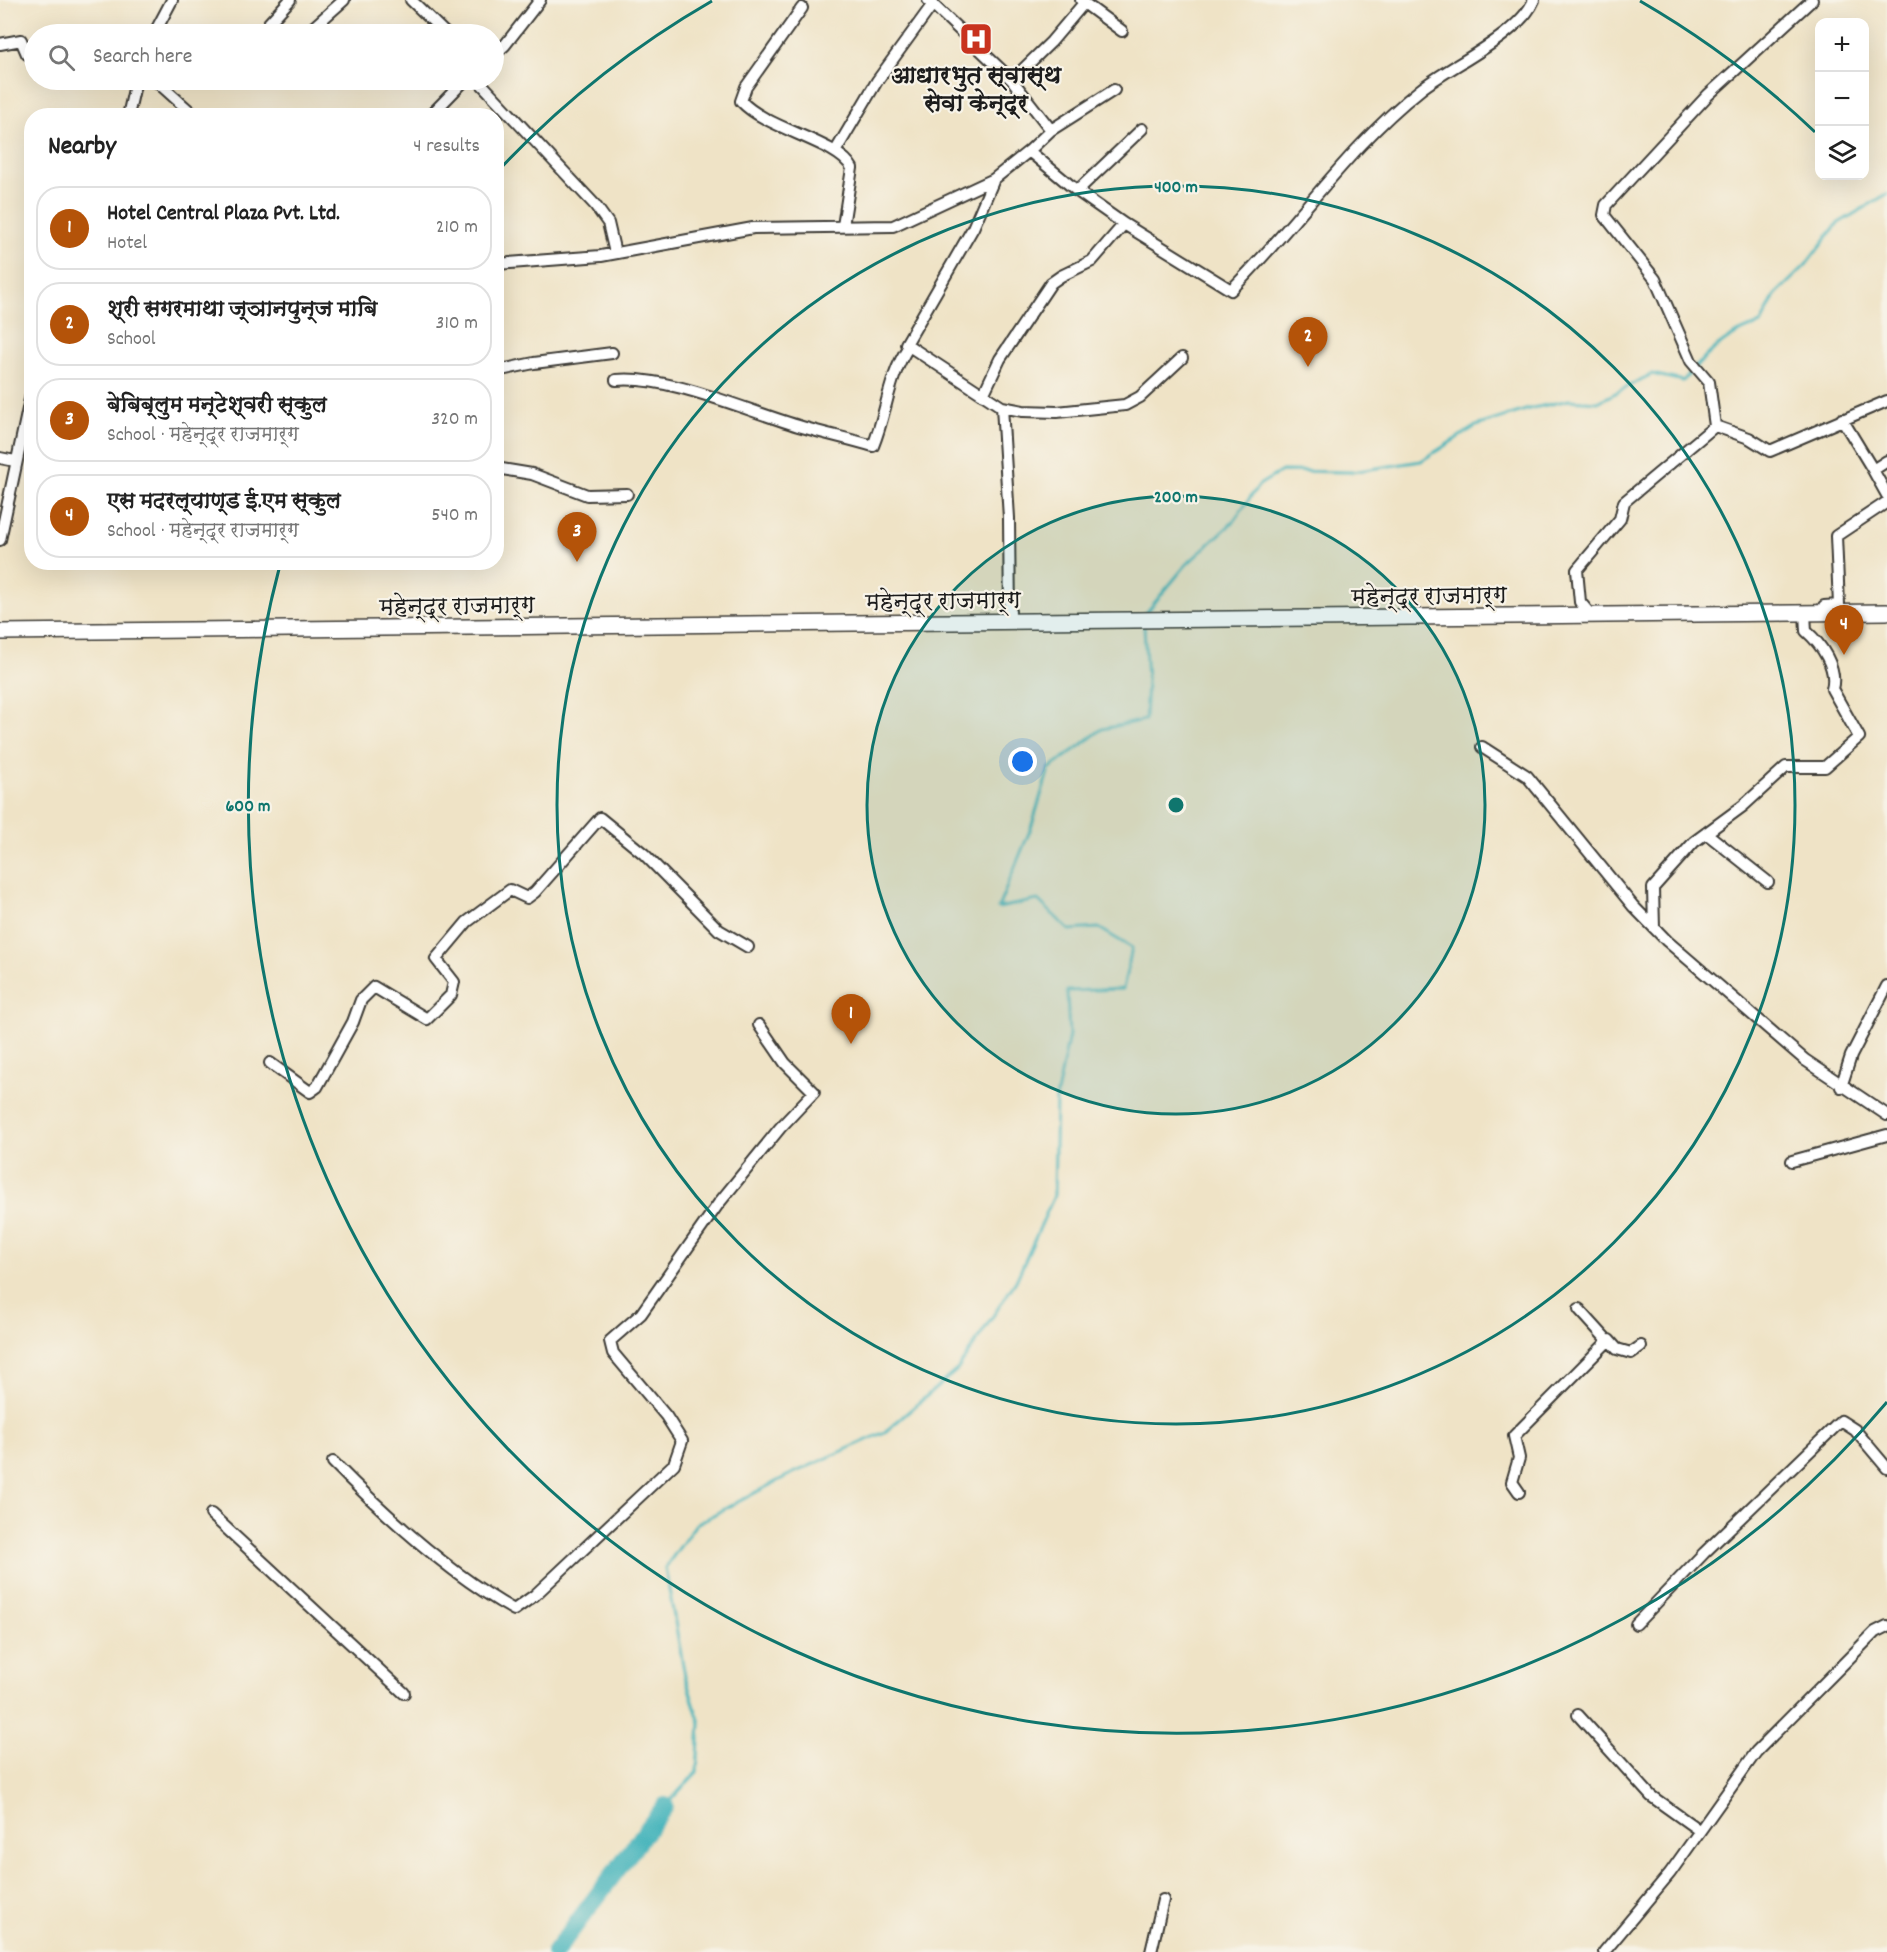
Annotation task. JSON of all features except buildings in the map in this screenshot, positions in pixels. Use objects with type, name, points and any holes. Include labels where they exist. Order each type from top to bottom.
[{"type":"highway","name":"महेन्द्र राजमार्ग","points":[[0,632],[1010,622],[1776,611],[1887,612]]},
{"type":"street","points":[[159,24],[172,0]]},
{"type":"street","points":[[270,24],[290,0]]},
{"type":"street","points":[[317,24],[344,0]]},
{"type":"street","points":[[411,0],[436,24]]},
{"type":"street","points":[[504,46],[540,0]]},
{"type":"street","points":[[1029,151],[1077,191],[1124,225],[1231,290],[1372,132],[1437,76],[1489,46],[1522,16],[1533,0]]},
{"type":"street","points":[[1715,426],[1709,382],[1691,361],[1655,279],[1604,215],[1606,205],[1708,95],[1812,0]]},
{"type":"street","points":[[1012,80],[1051,42],[1083,1],[1122,31]]},
{"type":"street","points":[[835,152],[877,81],[930,2],[1012,80],[1051,130]]},
{"type":"street","points":[[802,8],[746,87],[741,102],[778,127],[835,152],[852,168],[843,226]]},
{"type":"street","points":[[0,44],[21,40],[24,47]]},
{"type":"street","points":[[130,108],[134,90]]},
{"type":"street","points":[[166,90],[186,108]]},
{"type":"street","points":[[438,108],[455,90]]},
{"type":"street","points":[[487,90],[595,205],[608,224],[615,253]]},
{"type":"street","points":[[504,263],[615,253],[753,228],[892,226],[994,179],[1051,130],[1114,90]]},
{"type":"street","points":[[1077,191],[1142,129]]},
{"type":"street","points":[[994,179],[973,228],[906,344],[1002,407],[1023,411],[1057,412],[1125,405],[1140,398],[1182,358]]},
{"type":"street","points":[[983,394],[1000,359],[1051,283],[1092,261],[1124,225]]},
{"type":"street","points":[[616,380],[637,378],[717,399],[803,428],[873,446],[882,425],[897,364],[909,346]]},
{"type":"street","points":[[504,369],[612,353]]},
{"type":"street","points":[[1715,426],[1749,438],[1770,452],[1887,401]]},
{"type":"street","points":[[1002,407],[1009,518],[1010,622]]},
{"type":"street","points":[[1842,419],[1887,495]]},
{"type":"street","points":[[0,540],[24,423]]},
{"type":"street","points":[[1591,615],[1580,602],[1576,570],[1620,519],[1624,502],[1715,426]]},
{"type":"street","points":[[0,458],[15,461]]},
{"type":"street","points":[[1874,470],[1887,461]]},
{"type":"street","points":[[504,469],[532,474],[587,495],[627,494]]},
{"type":"street","points":[[1776,611],[1839,605],[1836,536],[1887,502]]},
{"type":"street","points":[[1654,928],[1653,888],[1694,842],[1743,806],[1786,767],[1825,767],[1858,737],[1832,689],[1834,681],[1822,645],[1806,631],[1805,613]]},
{"type":"street","points":[[1482,747],[1527,776],[1654,928],[1797,1053],[1841,1087],[1887,1115]]},
{"type":"street","points":[[270,1063],[310,1092],[317,1087],[353,1022],[362,1000],[374,987],[427,1019],[451,995],[454,982],[436,959],[467,922],[510,890],[527,897],[535,892],[574,843],[600,818],[644,854],[719,930],[748,947]]},
{"type":"street","points":[[1706,833],[1768,882]]},
{"type":"street","points":[[1841,1087],[1851,1056],[1887,986]]},
{"type":"street","points":[[333,1462],[370,1499],[444,1561],[491,1597],[514,1610],[535,1595],[674,1464],[682,1441],[666,1416],[613,1353],[610,1341],[641,1314],[719,1203],[780,1128],[814,1092],[785,1063],[759,1025]]},
{"type":"street","points":[[1792,1161],[1887,1135]]},
{"type":"street","points":[[1579,1309],[1617,1349],[1631,1353],[1641,1346]]},
{"type":"street","points":[[1519,1491],[1512,1482],[1519,1458],[1514,1436],[1608,1341]]},
{"type":"street","points":[[1636,1624],[1696,1561],[1841,1421],[1856,1430],[1887,1468]]},
{"type":"street","points":[[211,1514],[405,1693]]},
{"type":"street","points":[[1604,1952],[1671,1873],[1756,1752],[1875,1632],[1887,1626]]},
{"type":"street","points":[[1578,1714],[1651,1796],[1700,1831]]},
{"type":"street","points":[[1151,1952],[1163,1900]]},
{"type":"waterway","points":[[1146,613],[1186,565],[1232,523],[1259,485],[1282,471],[1352,472],[1421,461],[1476,426],[1529,409],[1569,400],[1598,402],[1652,374],[1683,381],[1700,362],[1727,339],[1761,324],[1775,295],[1805,266],[1837,224],[1887,194]]},
{"type":"waterway","points":[[665,1806],[697,1772],[700,1723],[685,1676],[665,1568],[696,1524],[787,1476],[885,1432],[958,1369],[1016,1281],[1054,1196],[1056,1099],[1069,1035],[1067,991],[1123,989],[1132,948],[1099,928],[1069,930],[1038,900],[998,908],[1031,828],[1049,769],[1102,729],[1145,720],[1147,681],[1144,626]]},
{"type":"waterway","points":[[555,1952],[665,1806]]},
{"type":"place","name":"आधारभुत स्वास्थ सेवा केन्द्र","points":[[976,39]]},
{"type":"place","name":"श्री सगरमाथा ज्ञानपुन्ज माबि","points":[[1308,367]]},
{"type":"place","name":"बेबिब्लुम मन्टेश्वरी स्कुल","points":[[577,562]]},
{"type":"place","name":"एस मदरल्याण्ड ई.एम स्कुल","points":[[1844,655]]},
{"type":"place","name":"Hotel Central Plaza Pvt. Ltd.","points":[[851,1044]]}]
